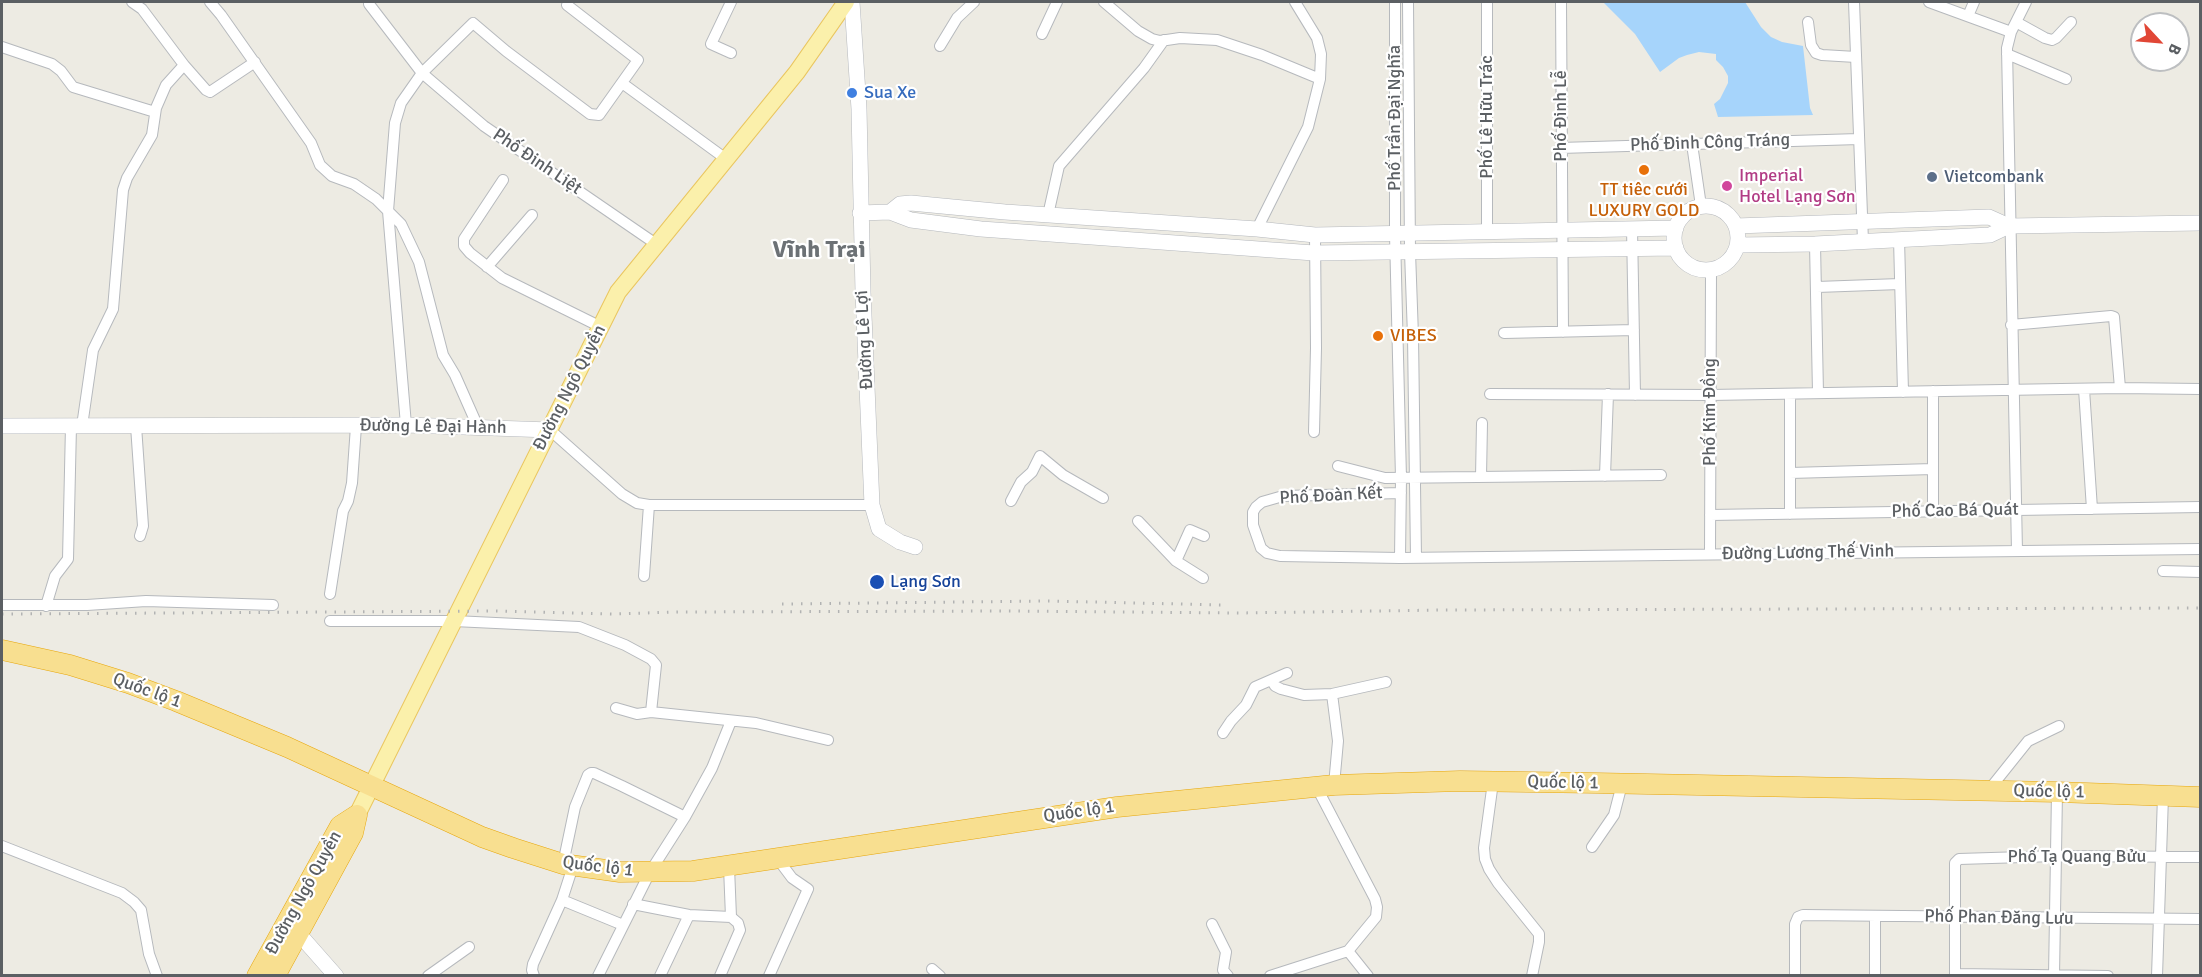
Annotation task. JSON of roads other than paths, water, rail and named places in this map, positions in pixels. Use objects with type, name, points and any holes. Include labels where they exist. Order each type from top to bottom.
[{"type":"highway","name":"Quốc lộ 1","points":[[2,650],[70,665],[128,683],[265,738],[483,837],[568,865],[620,872],[693,872],[1117,807],[1325,786],[1493,782],[2057,792],[2200,797]]},
{"type":"highway","name":"Đường Ngô Quyền","points":[[257,975],[292,931],[353,833],[357,815]]},
{"type":"highway","name":"Đường Ngô Quyền","points":[[275,975],[292,931]]},
{"type":"main road","name":"Đường Ngô Quyền","points":[[357,815],[618,292],[797,72],[846,2]]},
{"type":"street","points":[[132,2],[142,9],[184,65],[210,92],[255,62]]},
{"type":"street","points":[[210,2],[255,62],[310,143],[321,165],[332,176],[354,184],[376,199],[401,224],[419,262],[443,355],[455,375],[478,428]]},
{"type":"street","points":[[731,2],[711,44],[731,53]]},
{"type":"street","name":"Đường Lê Lợi","points":[[852,2],[859,110],[860,213],[872,505],[879,529],[900,542],[915,547]]},
{"type":"street","points":[[940,46],[957,18],[974,2]]},
{"type":"street","points":[[1042,34],[1057,2]]},
{"type":"street","points":[[1104,2],[1138,31],[1152,39],[1191,38],[1234,44],[1320,79]]},
{"type":"street","points":[[1243,246],[1308,127],[1320,79],[1321,54],[1317,39],[1295,2]]},
{"type":"street","name":"Phố Trần Đại Nghĩa","points":[[1395,2],[1402,234]]},
{"type":"street","name":"Phố Trần Đại Nghĩa","points":[[1402,234],[1408,2]]},
{"type":"street","name":"Phố Lê Hữu Trác","points":[[1487,2],[1487,232]]},
{"type":"street","name":"Phố Đinh Lễ","points":[[1561,2],[1560,148],[1563,332]]},
{"type":"street","points":[[1854,2],[1863,241]]},
{"type":"street","points":[[1929,2],[1968,16],[2052,40],[2071,22]]},
{"type":"street","points":[[1968,16],[1974,2]]},
{"type":"street","points":[[2017,550],[2007,54],[2013,27],[2026,2]]},
{"type":"street","name":"Phố Đinh Liệt","points":[[369,4],[422,73],[484,126],[656,243]]},
{"type":"street","points":[[406,425],[388,211],[395,123],[401,103],[422,73],[473,23],[506,51],[590,114],[599,115],[638,60],[567,5]]},
{"type":"street","points":[[1809,22],[1811,45],[1816,53],[1856,57]]},
{"type":"street","points":[[1048,215],[1059,166],[1144,68],[1164,40]]},
{"type":"street","points":[[2,47],[52,64],[61,71],[73,87],[155,112]]},
{"type":"street","points":[[2007,54],[2066,79]]},
{"type":"street","points":[[45,606],[55,576],[68,559],[77,426],[93,350],[113,309],[123,190],[127,178],[152,135],[155,112],[166,85],[184,65]]},
{"type":"street","points":[[622,83],[726,159]]},
{"type":"street","name":"Phố Đinh Công Tráng","points":[[1560,148],[1859,139]]},
{"type":"street","points":[[1692,144],[1701,206]]},
{"type":"street","points":[[503,180],[462,242],[470,253],[508,281],[601,327]]},
{"type":"street","points":[[890,212],[900,204],[910,203],[1315,235],[1676,228]]},
{"type":"street","points":[[1701,206],[1712,206],[1722,210],[1730,216],[1736,226],[1738,245],[1728,262],[1711,270],[1702,270],[1686,263],[1676,248],[1674,238],[1676,228],[1686,214],[1701,206]]},
{"type":"street","points":[[981,229],[982,210]]},
{"type":"street","points":[[860,213],[890,212],[911,220],[981,229],[1243,246],[1314,253],[1676,248]]},
{"type":"street","points":[[487,267],[532,215]]},
{"type":"street","points":[[1736,226],[1989,217],[2009,226]]},
{"type":"street","points":[[1091,218],[1091,237]]},
{"type":"street","points":[[1938,218],[1939,237]]},
{"type":"street","points":[[1738,245],[1815,244],[1990,235],[2009,226],[2200,223]]},
{"type":"street","points":[[1632,228],[1635,395]]},
{"type":"street","points":[[1487,232],[1488,252]]},
{"type":"street","points":[[1400,558],[1398,337],[1402,234]]},
{"type":"street","points":[[1314,432],[1315,235]]},
{"type":"street","points":[[1899,239],[1903,392]]},
{"type":"street","points":[[1815,244],[1818,393]]},
{"type":"street","points":[[1402,252],[1413,336],[1416,558]]},
{"type":"street","name":"Phố Kim Đồng","points":[[1710,554],[1711,270]]},
{"type":"street","points":[[1817,287],[1899,284]]},
{"type":"street","points":[[2011,325],[2114,317],[2120,388]]},
{"type":"street","points":[[1504,333],[1634,330]]},
{"type":"street","points":[[1398,337],[1413,336]]},
{"type":"street","points":[[1490,394],[1710,395],[2120,388],[2200,389]]},
{"type":"street","points":[[2084,389],[2092,509]]},
{"type":"street","points":[[1933,391],[1933,512]]},
{"type":"street","points":[[1605,476],[1608,394]]},
{"type":"street","points":[[1790,394],[1790,514]]},
{"type":"street","points":[[1481,477],[1482,423]]},
{"type":"street","name":"Đường Lê Đại Hành","points":[[2,426],[406,425],[549,430]]},
{"type":"street","points":[[136,426],[143,526],[140,536]]},
{"type":"street","points":[[330,594],[342,511],[351,492],[356,426]]},
{"type":"street","points":[[549,430],[622,494],[637,503],[650,505],[872,505]]},
{"type":"street","points":[[1011,501],[1021,482],[1032,472],[1040,456],[1063,475],[1103,498]]},
{"type":"street","points":[[1338,466],[1378,478],[1661,475]]},
{"type":"street","points":[[1790,473],[1933,469]]},
{"type":"street","name":"Phố Đoàn Kết","points":[[1280,556],[1267,553],[1261,548],[1253,525],[1253,512],[1262,502],[1283,496],[1401,493]]},
{"type":"street","points":[[644,576],[650,505]]},
{"type":"street","name":"Phố Cao Bá Quát","points":[[1710,515],[2200,507]]},
{"type":"street","points":[[1138,522],[1176,561],[1203,578]]},
{"type":"street","points":[[1176,561],[1190,530],[1204,536]]},
{"type":"street","name":"Đường Lương Thế Vinh","points":[[1280,556],[1416,558],[2200,549]]},
{"type":"street","points":[[2163,571],[2200,572]]},
{"type":"street","points":[[2,605],[87,605],[146,601],[273,604]]},
{"type":"street","points":[[330,621],[454,621],[579,627],[625,645],[651,659],[656,665],[651,712]]},
{"type":"street","points":[[1223,733],[1246,705],[1256,687],[1287,673]]},
{"type":"street","points":[[1272,681],[1277,687],[1298,694],[1332,694],[1386,682]]},
{"type":"street","points":[[1270,975],[1348,951],[1376,917],[1376,899],[1325,786],[1338,741],[1332,694]]},
{"type":"street","points":[[616,708],[637,714],[651,712],[756,723],[828,740]]},
{"type":"street","points":[[598,975],[650,872],[685,817],[712,768],[731,721]]},
{"type":"street","points":[[1988,792],[2028,741],[2059,726]]},
{"type":"street","points":[[534,975],[533,964],[562,900],[575,807],[588,775],[594,773],[685,817]]},
{"type":"street","points":[[1493,782],[1484,848],[1485,859],[1498,883],[1539,934],[1532,975]]},
{"type":"street","points":[[1592,847],[1614,815],[1622,784]]},
{"type":"street","points":[[2054,975],[2057,792]]},
{"type":"street","points":[[2157,975],[2163,796]]},
{"type":"street","points":[[2,846],[112,890],[134,902],[141,910],[149,954],[157,975]]},
{"type":"street","name":"Phố Tạ Quang Bửu","points":[[1954,917],[1955,863],[1959,859],[2056,856],[2200,857]]},
{"type":"street","points":[[769,975],[808,889],[792,878],[777,858]]},
{"type":"street","points":[[729,867],[730,917]]},
{"type":"street","points":[[562,900],[623,926]]},
{"type":"street","points":[[633,904],[689,915],[730,917],[738,923],[740,930],[720,975]]},
{"type":"street","points":[[660,975],[689,915]]},
{"type":"street","name":"Phố Phan Đăng Lưu","points":[[1795,975],[1796,924],[1798,917],[1803,915],[2200,919]]},
{"type":"street","points":[[1875,916],[1875,975]]},
{"type":"street","points":[[1954,917],[1954,975],[2108,975]]},
{"type":"street","points":[[1212,924],[1226,952],[1223,970],[1228,975]]},
{"type":"street","points":[[292,931],[336,975]]},
{"type":"street","points":[[428,975],[469,947]]},
{"type":"street","points":[[1348,951],[1368,975]]},
{"type":"water","points":[[1603,2],[1745,2],[1761,27],[1771,37],[1782,42],[1803,46],[1810,108],[1813,115],[1718,117],[1714,104],[1720,99],[1728,83],[1728,76],[1716,60],[1716,54],[1699,52],[1687,55],[1660,72],[1635,34]]},
{"type":"railway","points":[[782,604],[1049,601],[1223,605]]},
{"type":"railway","points":[[2,614],[494,611],[612,614],[1011,611],[1239,613],[1444,610],[2200,608]]},
{"type":"place","name":"Sua Xe","points":[[852,93]]},
{"type":"place","name":"TT tiêc cưới LUXURY GOLD","points":[[1644,170]]},
{"type":"place","name":"Vietcombank","points":[[1932,177]]},
{"type":"place","name":"Imperial Hotel Lạng Sơn","points":[[1727,186]]},
{"type":"place","name":"VIBES","points":[[1378,336]]},
{"type":"place","name":"Lạng Sơn","points":[[877,582]]},
{"type":"district","name":"Vĩnh Trại","points":[[819,251]]}]
